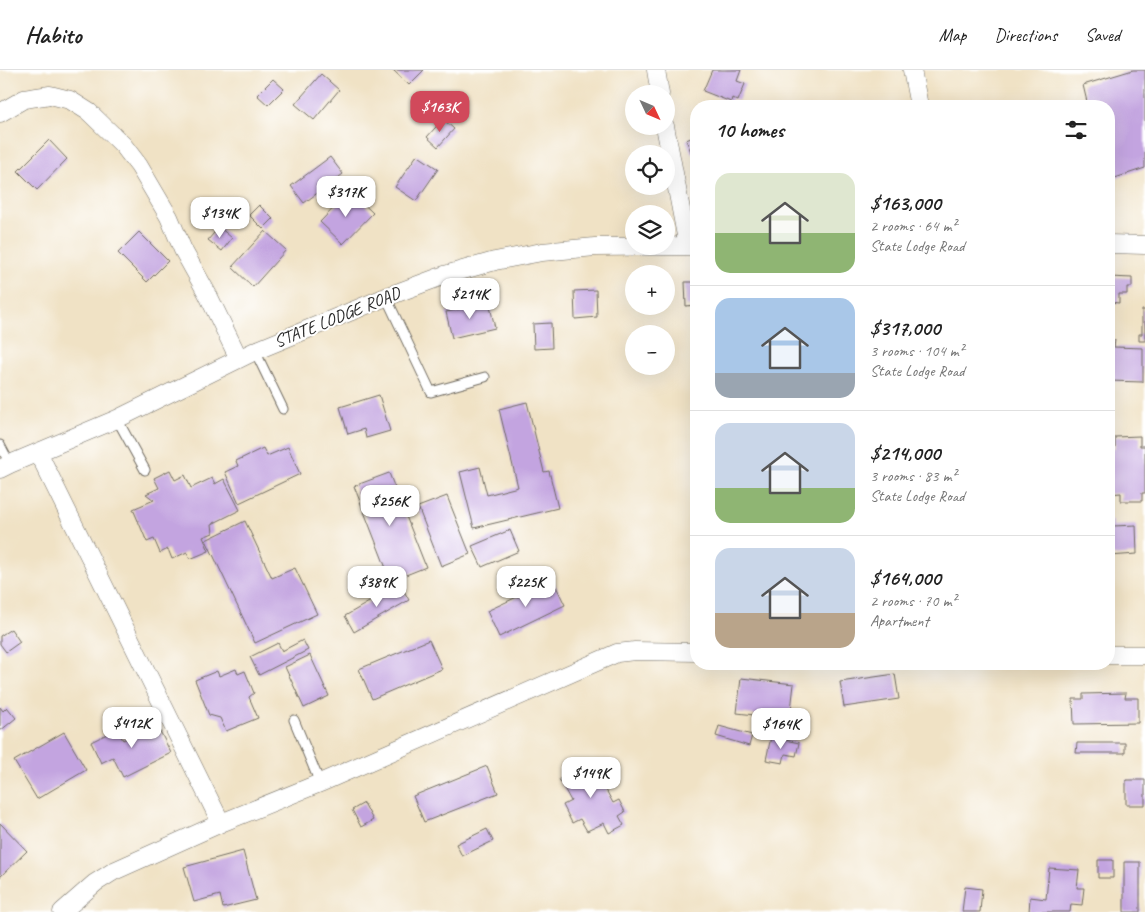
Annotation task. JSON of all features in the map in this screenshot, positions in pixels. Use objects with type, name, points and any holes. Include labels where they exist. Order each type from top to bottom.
[{"type":"street","points":[[656,70],[658,85]]},
{"type":"street","points":[[912,70],[918,100]]},
{"type":"street","points":[[0,113],[24,99],[50,95],[70,100],[90,112],[123,145],[169,217],[183,250],[239,358]]},
{"type":"street","points":[[667,135],[690,237]]},
{"type":"street","points":[[1115,244],[1145,245]]},
{"type":"street","name":"STATE LODGE ROAD","points":[[5,467],[117,419],[255,351],[445,275],[495,261],[542,252],[595,248],[690,246]]},
{"type":"street","points":[[38,452],[221,823]]},
{"type":"street","points":[[62,912],[95,883],[114,871],[617,653],[636,651],[690,652]]},
{"type":"street","points":[[1115,655],[1145,655]]},
{"type":"lane","points":[[386,297],[431,392],[486,377]]},
{"type":"lane","points":[[255,351],[284,409]]},
{"type":"lane","points":[[117,419],[144,470]]},
{"type":"lane","points":[[0,446],[5,467]]},
{"type":"lane","points":[[294,720],[320,783]]},
{"type":"building","points":[[393,70],[424,70],[409,85]]},
{"type":"building","points":[[712,70],[741,70],[737,81],[745,84],[738,100],[732,98],[732,100],[726,100],[703,91]]},
{"type":"building","points":[[1133,70],[1145,70],[1145,168],[1115,178],[1115,100],[1087,100],[1083,85]]},
{"type":"building","points":[[321,74],[339,90],[314,120],[295,104]]},
{"type":"building","points":[[273,79],[284,89],[268,105],[257,95]]},
{"type":"building","points":[[443,119],[454,129],[438,147],[427,137]]},
{"type":"building","points":[[690,138],[690,149],[686,140]]},
{"type":"building","points":[[49,140],[67,159],[37,190],[18,171]]},
{"type":"building","points":[[417,155],[438,169],[416,201],[395,187]]},
{"type":"building","points":[[330,157],[343,174],[304,203],[291,186]]},
{"type":"building","points":[[350,191],[373,213],[343,244],[320,222]]},
{"type":"building","points":[[259,205],[273,219],[263,229],[249,215]]},
{"type":"building","points":[[219,227],[232,238],[222,251],[208,240]]},
{"type":"building","points":[[265,231],[286,250],[253,287],[232,267]]},
{"type":"building","points":[[139,232],[168,261],[147,282],[118,253]]},
{"type":"building","points":[[1115,277],[1132,278],[1132,287],[1127,287],[1127,294],[1119,294],[1119,303],[1115,303]]},
{"type":"building","points":[[685,282],[690,282],[690,306],[686,306]]},
{"type":"building","points":[[596,290],[597,317],[575,319],[574,291]]},
{"type":"building","points":[[489,302],[495,328],[452,338],[446,312]]},
{"type":"building","points":[[1142,310],[1145,310],[1145,341],[1139,341],[1139,334],[1142,334]]},
{"type":"building","points":[[551,323],[552,348],[534,349],[533,324]]},
{"type":"building","points":[[1115,347],[1143,348],[1143,382],[1115,381]]},
{"type":"building","points":[[379,395],[390,431],[366,438],[364,429],[348,434],[340,407]]},
{"type":"building","points":[[527,402],[544,472],[549,471],[558,508],[474,528],[460,472],[480,467],[487,495],[518,487],[499,409]]},
{"type":"building","points":[[1140,436],[1140,446],[1145,446],[1145,493],[1142,493],[1142,501],[1121,501],[1121,493],[1115,494],[1115,437]]},
{"type":"building","points":[[288,447],[300,474],[239,503],[225,472],[238,466],[236,461],[263,448],[267,456]]},
{"type":"building","points":[[170,470],[175,480],[185,475],[191,488],[212,478],[215,484],[224,479],[240,510],[212,524],[213,533],[203,537],[209,551],[190,559],[187,552],[172,559],[168,549],[160,553],[154,539],[147,542],[133,509],[154,500],[146,494],[159,488],[154,478]]},
{"type":"building","points":[[389,473],[426,567],[391,581],[354,486]]},
{"type":"building","points":[[447,496],[470,554],[441,566],[418,507]]},
{"type":"building","points":[[245,521],[272,578],[295,568],[317,614],[255,643],[206,540]]},
{"type":"building","points":[[1136,525],[1137,554],[1115,556],[1115,526]]},
{"type":"building","points":[[510,530],[519,551],[482,567],[472,546]]},
{"type":"building","points":[[553,580],[565,605],[499,637],[487,611]]},
{"type":"building","points":[[400,584],[409,600],[354,632],[345,616]]},
{"type":"building","points":[[11,629],[20,642],[6,652],[0,644],[0,636]]},
{"type":"building","points":[[303,640],[308,650],[259,675],[250,657],[278,643],[282,651]]},
{"type":"building","points":[[429,640],[442,669],[372,699],[359,669]]},
{"type":"building","points":[[310,655],[329,696],[304,708],[285,667]]},
{"type":"building","points":[[236,669],[238,674],[245,671],[254,693],[249,697],[258,718],[226,731],[220,718],[209,715],[195,680],[217,671],[219,676]]},
{"type":"building","points":[[895,674],[899,699],[844,707],[840,682]]},
{"type":"building","points":[[741,678],[794,684],[790,719],[737,713]]},
{"type":"building","points":[[1126,693],[1125,698],[1138,698],[1138,723],[1074,724],[1073,699],[1083,699],[1083,694]]},
{"type":"building","points":[[0,707],[3,711],[7,707],[16,718],[0,731]]},
{"type":"building","points":[[156,723],[171,753],[123,777],[113,757],[101,763],[91,742],[117,729],[123,740]]},
{"type":"building","points":[[719,726],[752,735],[749,746],[716,736]]},
{"type":"building","points":[[64,732],[86,770],[37,799],[14,761]]},
{"type":"building","points":[[771,737],[799,743],[796,756],[785,754],[783,763],[766,760]]},
{"type":"building","points":[[1077,743],[1125,743],[1125,753],[1076,753]]},
{"type":"building","points":[[590,762],[594,770],[601,766],[612,787],[606,790],[613,803],[619,800],[625,812],[619,816],[624,825],[609,833],[604,823],[587,831],[580,819],[572,823],[563,805],[571,801],[559,779]]},
{"type":"building","points":[[487,766],[498,793],[424,822],[413,796]]},
{"type":"building","points":[[1126,780],[1145,780],[1145,805],[1126,805]]},
{"type":"building","points":[[364,803],[373,820],[361,827],[352,810]]},
{"type":"building","points":[[0,823],[27,851],[0,877]]},
{"type":"building","points":[[487,829],[493,841],[462,856],[456,844]]},
{"type":"building","points":[[243,851],[256,900],[223,908],[220,895],[194,902],[184,867]]},
{"type":"building","points":[[1098,860],[1113,860],[1113,878],[1098,878]]},
{"type":"building","points":[[1124,862],[1140,862],[1140,912],[1124,912]]},
{"type":"building","points":[[1049,868],[1079,870],[1077,888],[1084,888],[1082,905],[1071,904],[1070,912],[1029,912],[1030,897],[1046,899]]},
{"type":"building","points":[[965,887],[982,889],[980,912],[962,912]]}]
